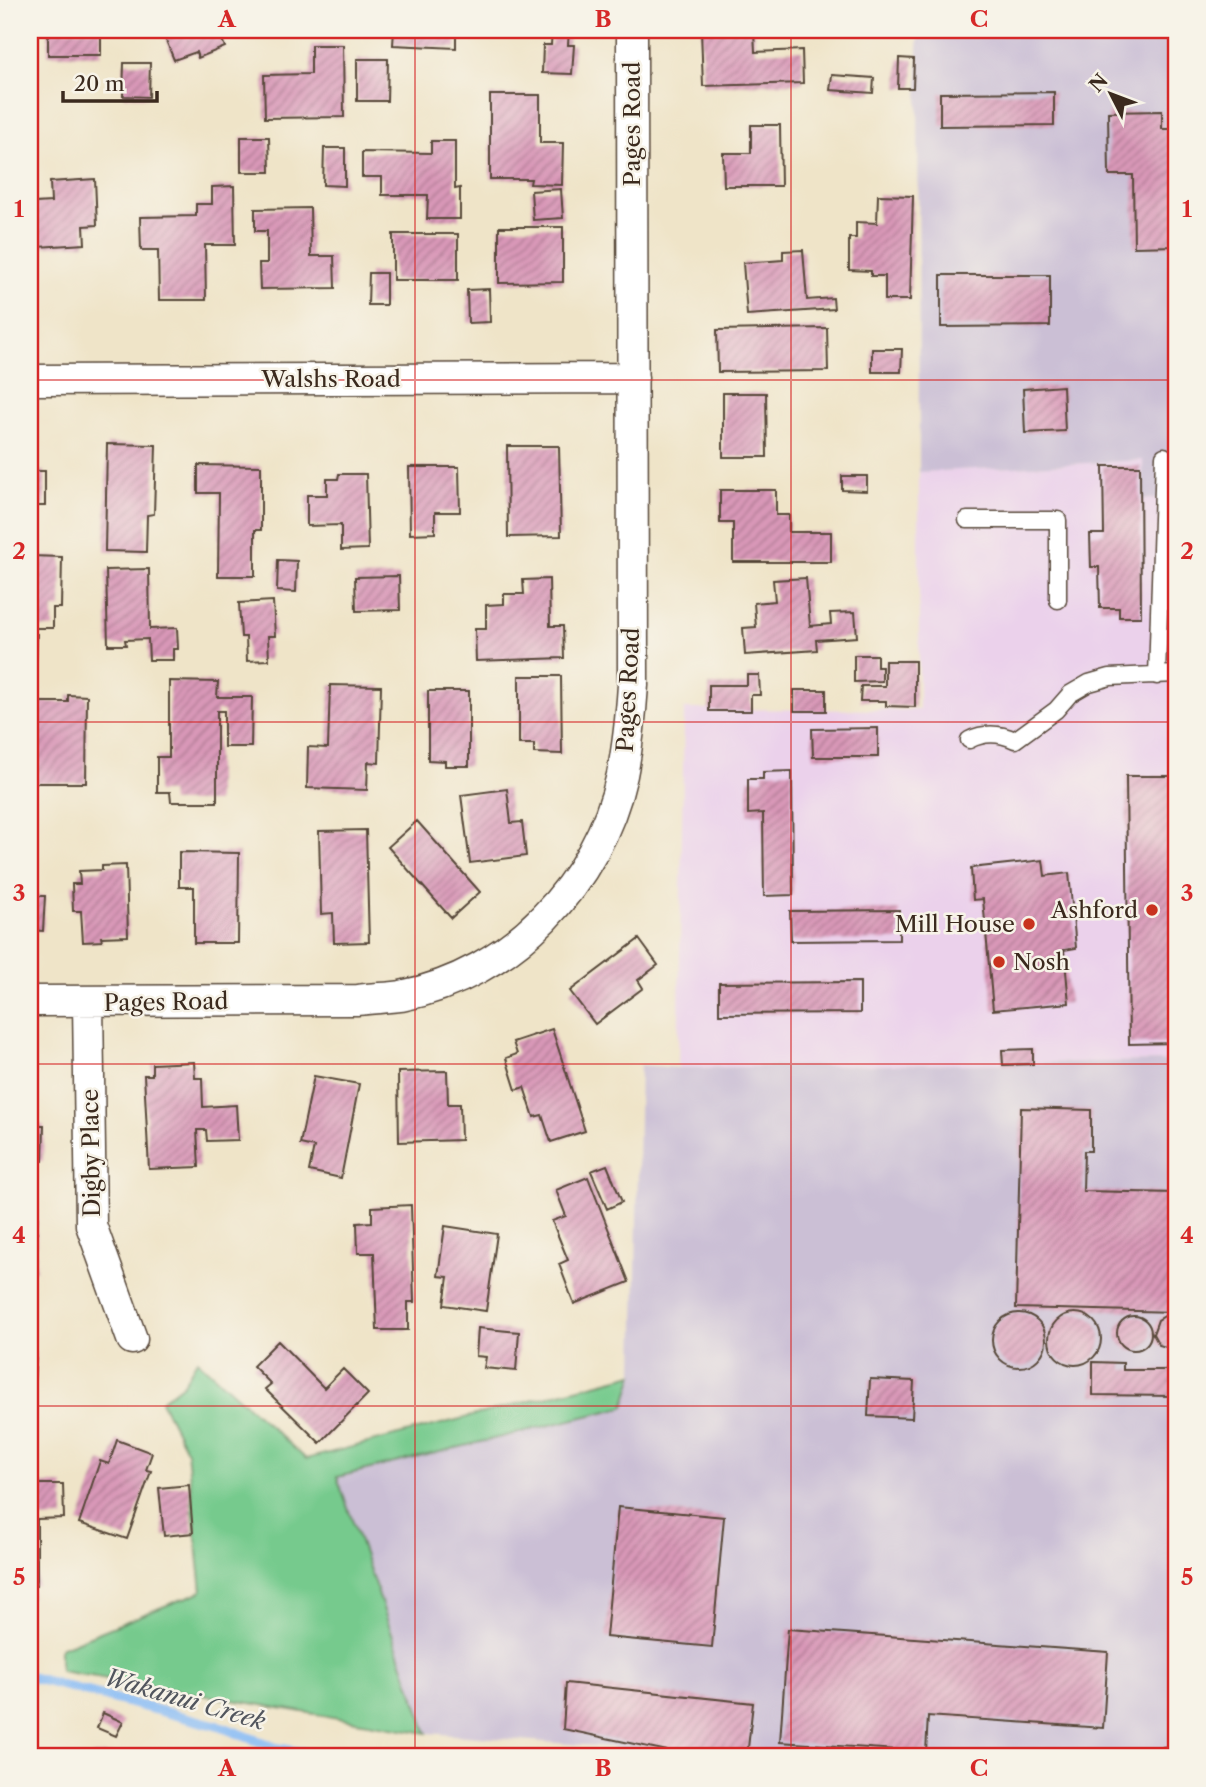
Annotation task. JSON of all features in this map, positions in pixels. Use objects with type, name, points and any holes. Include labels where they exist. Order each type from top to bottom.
[{"type":"street","name":"Pages Road","points":[[30,1001],[358,1000],[401,996],[460,977],[525,938],[556,906],[583,871],[608,819],[621,777],[629,733],[633,685],[632,30]]},
{"type":"street","name":"Walshs Road","points":[[30,380],[633,378]]},
{"type":"street","name":"Digby Place","points":[[88,1002],[91,1225],[132,1339]]},
{"type":"lane","points":[[1157,676],[1164,456]]},
{"type":"lane","points":[[967,520],[1058,520],[1058,600]]},
{"type":"lane","points":[[969,740],[987,734],[1015,740],[1056,710],[1070,694],[1089,683],[1110,677],[1176,674]]},
{"type":"shaded area","points":[[918,30],[1176,30],[1176,498],[1142,499],[1143,460],[919,472]]},
{"type":"shaded area","points":[[1143,460],[1142,499],[1176,498],[1176,1061],[678,1068],[684,709],[919,710],[919,472]]},
{"type":"shaded area","points":[[1176,1061],[1176,1757],[649,1757],[609,1747],[427,1733],[337,1477],[624,1407],[634,1374],[640,1065],[678,1068]]},
{"type":"green space","points":[[197,1360],[306,1459],[634,1374],[624,1407],[337,1477],[427,1733],[60,1671],[60,1648],[202,1591],[187,1452],[161,1401],[183,1384]]},
{"type":"building","points":[[48,30],[101,30],[101,55],[48,55]]},
{"type":"building","points":[[171,30],[218,30],[225,47],[198,58],[196,52],[174,60],[165,38],[173,34]]},
{"type":"building","points":[[394,30],[456,30],[456,48],[393,45]]},
{"type":"building","points":[[552,30],[569,30],[568,45],[574,45],[572,74],[542,73],[543,45],[551,45]]},
{"type":"building","points":[[701,30],[754,30],[755,52],[802,50],[803,83],[703,86]]},
{"type":"building","points":[[311,45],[343,45],[344,117],[265,118],[264,75],[311,74]]},
{"type":"building","points":[[899,58],[914,59],[913,88],[898,88]]},
{"type":"building","points":[[357,59],[388,59],[387,101],[357,101]]},
{"type":"building","points":[[124,63],[150,63],[149,97],[123,96]]},
{"type":"building","points":[[832,75],[874,78],[873,93],[830,90]]},
{"type":"building","points":[[1054,92],[1054,125],[940,126],[940,93]]},
{"type":"building","points":[[490,95],[540,95],[540,143],[563,143],[562,185],[530,184],[531,179],[490,179]]},
{"type":"building","points":[[1162,111],[1162,129],[1176,129],[1176,246],[1134,247],[1133,175],[1109,175],[1108,112]]},
{"type":"building","points":[[751,125],[780,125],[781,186],[724,186],[723,153],[751,153]]},
{"type":"building","points":[[30,133],[33,133],[34,179],[30,179]]},
{"type":"building","points":[[241,137],[269,137],[270,172],[241,172]]},
{"type":"building","points":[[431,141],[455,141],[455,189],[460,188],[460,219],[427,219],[428,195],[382,195],[382,177],[362,177],[362,152],[431,153]]},
{"type":"building","points":[[324,148],[345,148],[345,186],[323,185]]},
{"type":"building","points":[[95,179],[97,225],[84,226],[85,244],[37,247],[35,203],[51,202],[50,182]]},
{"type":"building","points":[[234,186],[235,245],[205,245],[206,300],[159,300],[158,250],[141,250],[140,217],[196,216],[196,204],[212,204],[212,187]]},
{"type":"building","points":[[561,189],[563,218],[533,220],[531,191]]},
{"type":"building","points":[[878,195],[913,196],[910,300],[885,300],[885,276],[871,276],[871,271],[849,270],[849,238],[856,238],[856,222],[877,223]]},
{"type":"building","points":[[310,208],[311,256],[334,256],[335,288],[260,289],[259,263],[267,263],[267,231],[255,231],[255,209]]},
{"type":"building","points":[[499,227],[563,227],[563,282],[499,283]]},
{"type":"building","points":[[393,234],[458,234],[458,280],[393,280]]},
{"type":"building","points":[[803,250],[807,300],[833,298],[834,309],[747,315],[743,263],[783,260],[783,251]]},
{"type":"building","points":[[369,273],[386,273],[386,305],[368,305]]},
{"type":"building","points":[[941,275],[1050,275],[1050,326],[941,327]]},
{"type":"building","points":[[489,289],[490,322],[468,323],[467,290]]},
{"type":"building","points":[[1171,305],[1176,305],[1176,418],[1171,418]]},
{"type":"building","points":[[827,328],[828,371],[718,372],[717,330]]},
{"type":"building","points":[[872,349],[902,349],[901,372],[872,372]]},
{"type":"building","points":[[1063,386],[1065,431],[1025,433],[1023,389]]},
{"type":"building","points":[[723,393],[766,393],[767,457],[723,457]]},
{"type":"building","points":[[107,444],[156,445],[154,514],[147,515],[146,552],[105,551]]},
{"type":"building","points":[[507,446],[559,446],[561,536],[508,537]]},
{"type":"building","points":[[198,465],[261,466],[261,530],[255,530],[255,576],[218,576],[219,493],[198,493]]},
{"type":"building","points":[[1103,466],[1140,466],[1141,617],[1119,617],[1119,608],[1100,608],[1099,567],[1091,567],[1090,534],[1104,534]]},
{"type":"building","points":[[409,467],[459,467],[460,512],[435,512],[435,533],[410,534]]},
{"type":"building","points":[[30,471],[45,471],[45,506],[30,506]]},
{"type":"building","points":[[339,474],[366,474],[368,549],[341,550],[341,525],[307,526],[307,495],[327,495],[327,479],[338,479]]},
{"type":"building","points":[[842,476],[867,476],[867,491],[842,490]]},
{"type":"building","points":[[720,490],[776,490],[776,515],[789,515],[789,532],[831,532],[831,562],[733,562],[733,523],[720,523]]},
{"type":"building","points":[[30,556],[62,557],[61,608],[53,608],[53,628],[30,628]]},
{"type":"building","points":[[278,560],[297,561],[296,592],[277,591]]},
{"type":"building","points":[[149,569],[150,629],[177,628],[178,649],[173,649],[173,660],[149,660],[148,639],[125,640],[126,645],[108,645],[106,570]]},
{"type":"building","points":[[399,576],[400,610],[356,611],[355,577]]},
{"type":"building","points":[[806,578],[810,626],[831,624],[830,613],[855,612],[857,637],[816,640],[817,650],[745,655],[743,628],[756,627],[754,603],[775,601],[773,580]]},
{"type":"building","points":[[549,579],[550,626],[563,626],[564,658],[476,661],[475,629],[486,629],[486,605],[504,604],[504,594],[524,594],[523,580]]},
{"type":"building","points":[[273,601],[275,636],[268,636],[269,660],[247,661],[246,637],[241,637],[239,603]]},
{"type":"building","points":[[30,634],[37,634],[36,662],[30,662]]},
{"type":"building","points":[[854,655],[877,655],[877,667],[882,667],[882,681],[854,682]]},
{"type":"building","points":[[885,661],[915,661],[915,707],[886,706],[886,701],[860,701],[861,686],[885,686]]},
{"type":"building","points":[[747,675],[759,675],[760,695],[751,695],[751,711],[709,711],[709,685],[747,685]]},
{"type":"building","points":[[519,676],[561,676],[562,754],[534,753],[534,744],[519,744]]},
{"type":"building","points":[[169,681],[218,682],[217,697],[252,697],[251,747],[224,747],[224,711],[217,711],[217,802],[171,802],[170,792],[157,792],[157,757],[169,757]]},
{"type":"building","points":[[330,685],[381,686],[379,763],[368,762],[367,790],[307,788],[308,747],[328,748]]},
{"type":"building","points":[[794,690],[826,690],[826,711],[794,711]]},
{"type":"building","points":[[428,691],[469,691],[469,766],[445,766],[445,761],[428,760]]},
{"type":"building","points":[[68,695],[87,696],[86,783],[32,783],[33,702],[68,702]]},
{"type":"building","points":[[878,728],[878,757],[813,757],[812,729]]},
{"type":"building","points":[[792,771],[793,895],[764,896],[763,813],[748,814],[748,779],[763,779],[763,772]]},
{"type":"building","name":"Ashford","points":[[1126,776],[1176,776],[1176,1043],[1129,1044]]},
{"type":"building","points":[[507,789],[511,823],[522,822],[526,856],[470,863],[461,795]]},
{"type":"building","points":[[417,821],[480,892],[451,918],[388,847]]},
{"type":"building","points":[[366,830],[369,942],[334,943],[333,913],[321,914],[319,831]]},
{"type":"building","points":[[30,833],[35,833],[32,896],[45,896],[43,931],[30,930]]},
{"type":"building","points":[[179,852],[239,853],[238,943],[194,943],[194,887],[179,887]]},
{"type":"building","name":"Mill House","points":[[1043,860],[1045,876],[1069,873],[1076,948],[1064,950],[1069,1003],[993,1010],[983,899],[973,900],[971,868]]},
{"type":"building","points":[[126,865],[128,936],[101,937],[102,941],[83,942],[81,911],[73,911],[72,884],[80,884],[79,871]]},
{"type":"building","points":[[899,910],[899,940],[791,941],[790,911]]},
{"type":"building","points":[[639,939],[658,965],[638,980],[643,988],[595,1024],[570,991]]},
{"type":"building","points":[[860,982],[860,1013],[719,1014],[719,983]]},
{"type":"building","points":[[552,1029],[585,1131],[551,1142],[542,1115],[534,1117],[524,1087],[516,1090],[506,1058],[517,1054],[513,1042]]},
{"type":"building","points":[[1033,1049],[1033,1064],[1003,1065],[1002,1050]]},
{"type":"building","points":[[194,1062],[195,1078],[202,1078],[203,1107],[236,1105],[238,1140],[207,1141],[206,1130],[197,1130],[199,1167],[149,1169],[144,1075],[152,1075],[152,1064]]},
{"type":"building","points":[[447,1071],[448,1104],[460,1104],[461,1140],[399,1142],[398,1072]]},
{"type":"building","points":[[314,1076],[359,1084],[341,1178],[309,1171],[314,1147],[300,1144]]},
{"type":"building","points":[[1021,1108],[1091,1110],[1091,1151],[1084,1151],[1083,1191],[1176,1193],[1176,1312],[1016,1308]]},
{"type":"building","points":[[30,1125],[44,1125],[43,1161],[30,1161]]},
{"type":"building","points":[[607,1165],[622,1202],[607,1209],[591,1171]]},
{"type":"building","points":[[588,1177],[629,1282],[574,1304],[559,1264],[568,1260],[552,1221],[566,1216],[556,1190]]},
{"type":"building","points":[[30,1191],[38,1191],[36,1270],[30,1270]]},
{"type":"building","points":[[411,1205],[414,1302],[408,1302],[408,1330],[377,1330],[374,1253],[358,1253],[357,1223],[372,1222],[372,1207]]},
{"type":"building","points":[[445,1226],[497,1234],[486,1311],[444,1305],[448,1277],[438,1276]]},
{"type":"building","points":[[1019,1313],[1038,1321],[1046,1340],[1038,1359],[1019,1367],[1000,1359],[992,1340],[1000,1321]]},
{"type":"building","points":[[1075,1313],[1085,1315],[1093,1321],[1099,1329],[1099,1349],[1093,1357],[1085,1363],[1075,1365],[1065,1363],[1057,1357],[1051,1349],[1049,1339],[1051,1329],[1057,1321],[1065,1315]]},
{"type":"building","points":[[1168,1314],[1176,1316],[1176,1348],[1173,1349],[1159,1345],[1153,1334],[1158,1320]]},
{"type":"building","points":[[1134,1316],[1146,1321],[1151,1333],[1146,1345],[1134,1350],[1122,1345],[1117,1333],[1122,1321]]},
{"type":"building","points":[[30,1328],[33,1328],[32,1348],[30,1348]]},
{"type":"building","points":[[478,1328],[519,1332],[516,1371],[484,1368],[486,1357],[476,1356]]},
{"type":"building","points":[[278,1341],[324,1388],[343,1369],[368,1394],[320,1443],[265,1389],[271,1384],[253,1366]]},
{"type":"building","points":[[30,1353],[36,1353],[34,1381],[30,1381]]},
{"type":"building","points":[[1093,1362],[1123,1363],[1123,1370],[1173,1370],[1173,1396],[1093,1395]]},
{"type":"building","points":[[870,1379],[914,1381],[912,1418],[868,1416]]},
{"type":"building","points":[[117,1440],[152,1453],[146,1470],[151,1471],[127,1539],[79,1523],[100,1461],[109,1464]]},
{"type":"building","points":[[30,1484],[63,1484],[64,1518],[37,1519],[37,1586],[32,1586],[32,1598],[30,1598]]},
{"type":"building","points":[[189,1485],[193,1533],[164,1536],[159,1488]]},
{"type":"building","points":[[618,1507],[724,1517],[712,1647],[606,1637]]},
{"type":"building","points":[[788,1629],[1108,1652],[1103,1728],[928,1716],[926,1752],[780,1742]]},
{"type":"building","points":[[566,1683],[753,1703],[747,1757],[696,1757],[563,1729]]},
{"type":"building","points":[[103,1713],[123,1722],[116,1736],[97,1728]]},
{"type":"building","points":[[1176,1746],[1176,1757],[1164,1757],[1163,1747]]},
{"type":"building","points":[[115,1754],[115,1757],[92,1757],[92,1755]]},
{"type":"waterway","name":"Wakanui Creek","points":[[30,1677],[222,1727],[276,1748],[329,1757]]},
{"type":"place","name":"Ashford","points":[[1152,910]]},
{"type":"place","name":"Mill House","points":[[1029,924]]},
{"type":"place","name":"Nosh","points":[[999,962]]}]
